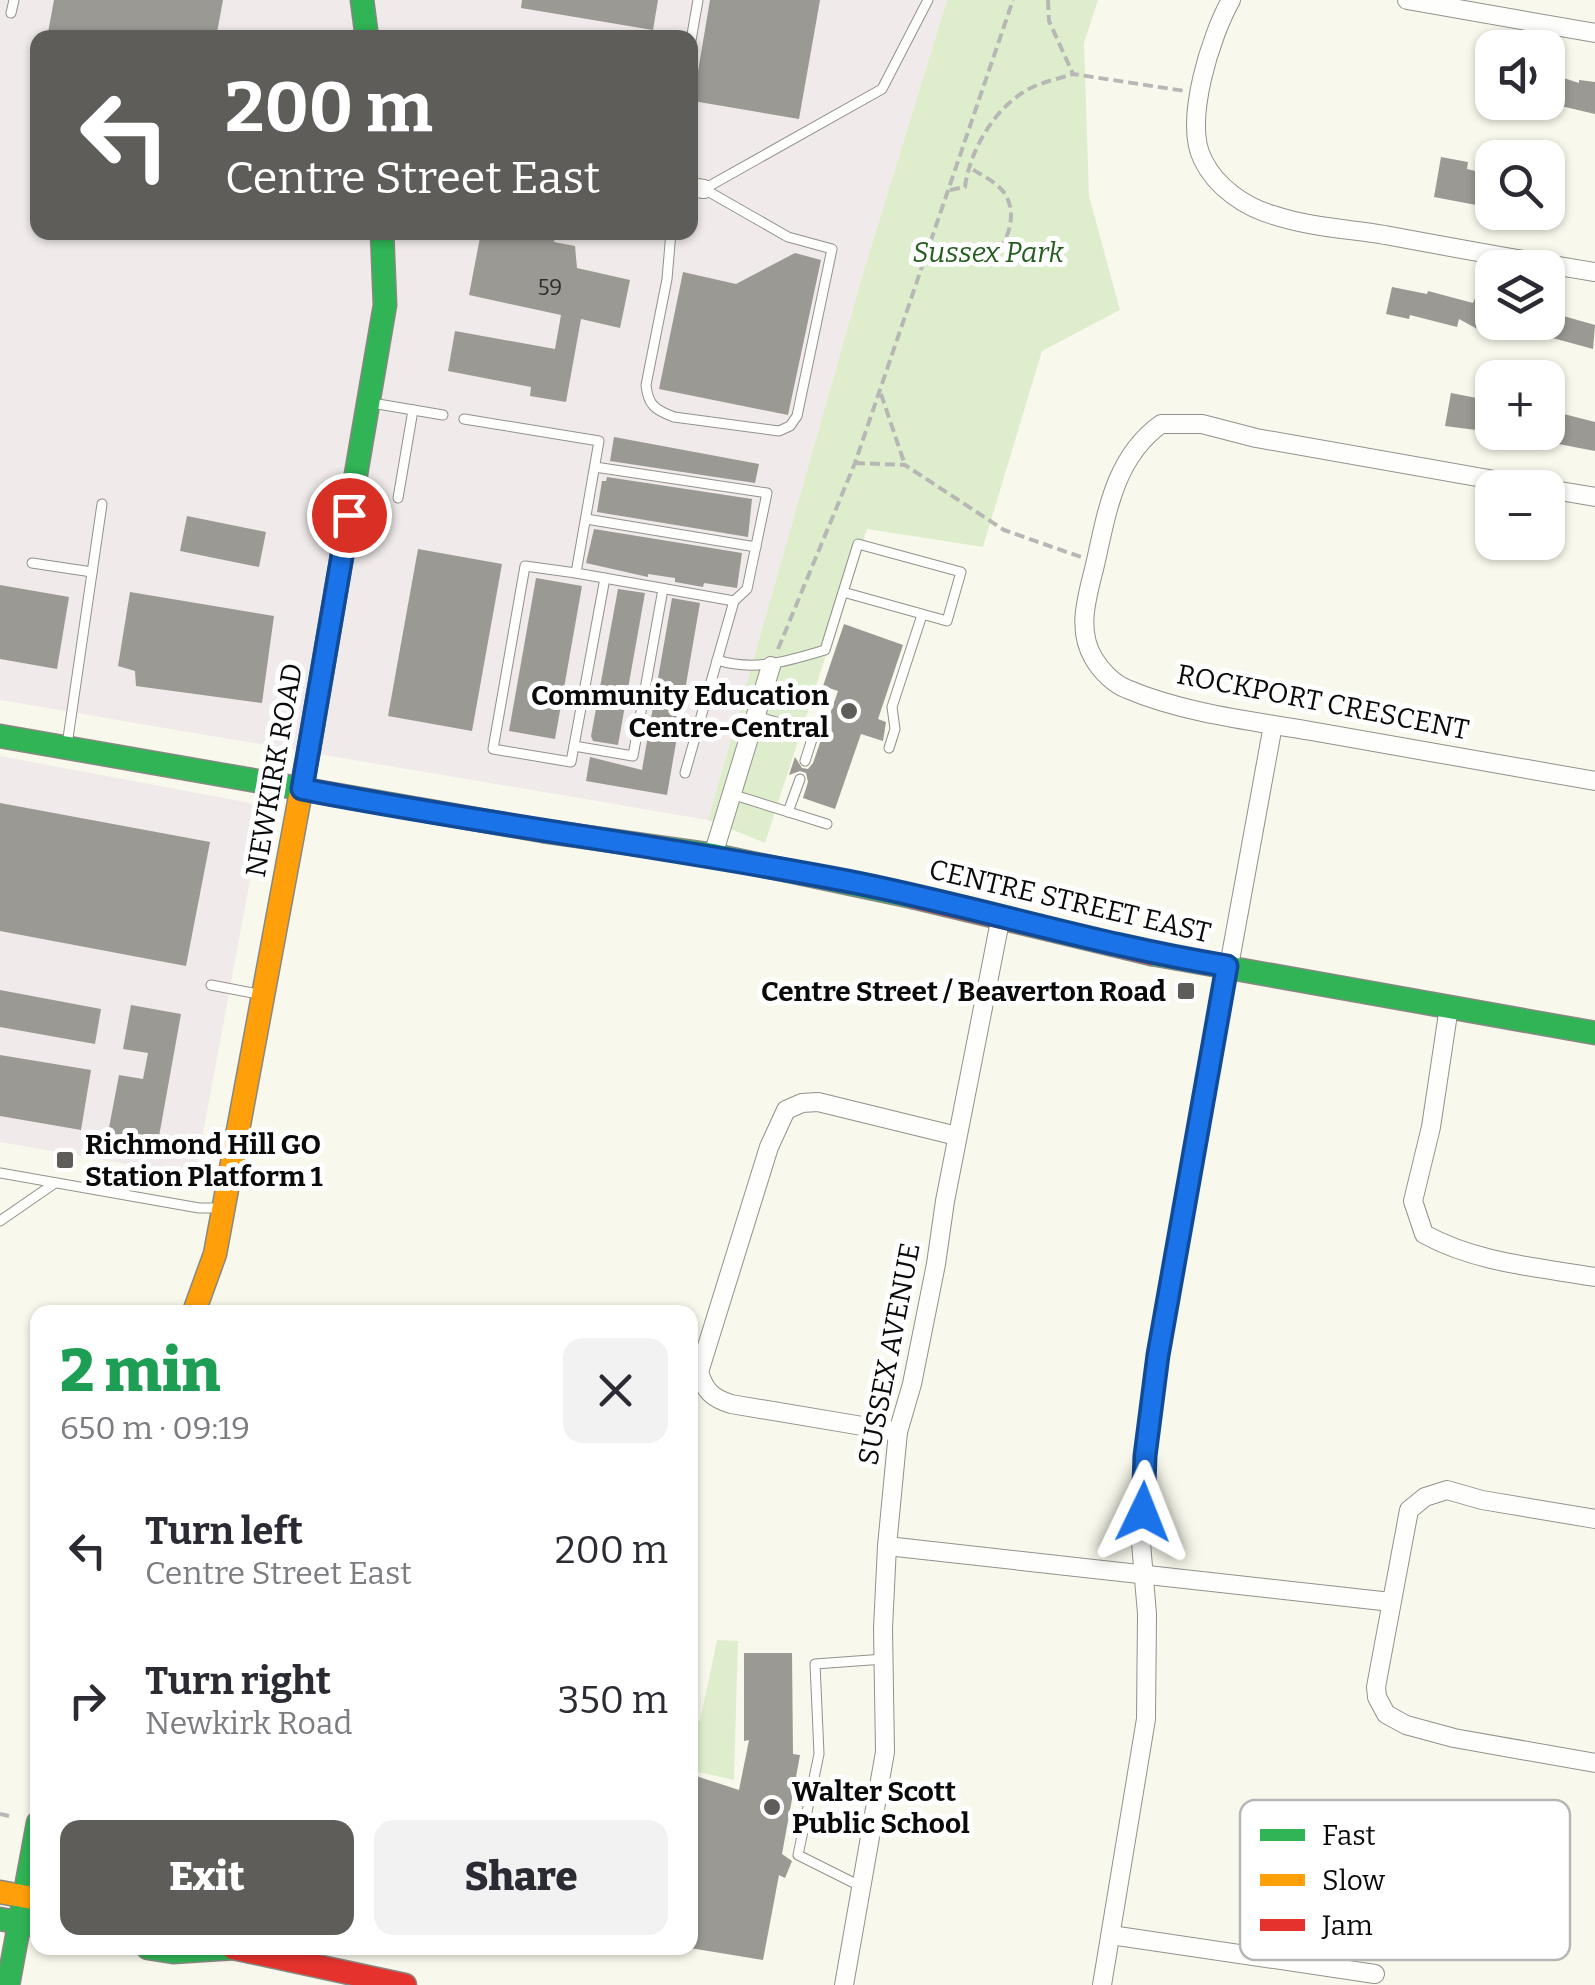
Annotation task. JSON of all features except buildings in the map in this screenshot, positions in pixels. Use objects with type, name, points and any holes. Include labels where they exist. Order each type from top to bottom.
[{"type":"street","points":[[362,0],[366,30]]},
{"type":"street","points":[[1232,0],[1208,60],[1196,134],[1202,158],[1227,191],[1273,216],[1595,272]]},
{"type":"street","points":[[1407,0],[1461,5],[1595,33]]},
{"type":"street","name":"NEWKIRK ROAD","points":[[197,1305],[215,1254],[302,789],[385,305],[382,240]]},
{"type":"street","name":"ROCKPORT CRESCENT","points":[[1475,477],[1256,438],[1202,424],[1161,424],[1133,449],[1107,509],[1086,594],[1085,631],[1094,660],[1125,689],[1202,712],[1595,781]]},
{"type":"street","points":[[1565,492],[1595,497]]},
{"type":"street","points":[[712,855],[771,666]]},
{"type":"street","points":[[1102,1985],[1146,1719],[1141,1543],[1145,1456],[1158,1355],[1273,724]]},
{"type":"street","name":"CENTRE STREET EAST","points":[[0,736],[543,831],[712,855],[1001,916],[1145,953],[1595,1033]]},
{"type":"street","name":"SUSSEX AVENUE","points":[[844,1985],[885,1752],[886,1546],[898,1432],[922,1332],[1001,916]]},
{"type":"street","points":[[1449,1007],[1431,1127],[1414,1201],[1424,1234],[1455,1251],[1482,1259],[1595,1277]]},
{"type":"street","points":[[898,1432],[731,1404],[713,1398],[703,1386],[699,1372],[769,1148],[786,1110],[818,1102],[957,1136]]},
{"type":"street","points":[[1595,1519],[1482,1500],[1447,1490],[1425,1498],[1409,1510],[1376,1687],[1386,1714],[1406,1724],[1454,1738],[1595,1762]]},
{"type":"street","points":[[886,1546],[1390,1602]]},
{"type":"street","points":[[0,1892],[30,1898]]},
{"type":"street","points":[[8,1985],[19,1923],[30,1900]]},
{"type":"street","points":[[1111,1935],[1240,1954]]},
{"type":"street","points":[[266,1955],[405,1985]]},
{"type":"street","points":[[1280,1960],[1375,1974]]},
{"type":"lane","points":[[11,13],[14,0]]},
{"type":"lane","points":[[693,30],[698,0]]},
{"type":"lane","points":[[698,187],[882,89],[928,0]]},
{"type":"lane","points":[[670,240],[668,279],[646,384],[648,400],[658,411],[674,417],[780,431],[790,426],[797,416],[832,249],[788,236],[698,189]]},
{"type":"lane","points":[[369,402],[443,415]]},
{"type":"lane","points":[[398,498],[413,410]]},
{"type":"lane","points":[[464,418],[599,441],[576,573]]},
{"type":"lane","points":[[595,467],[767,493],[747,588],[734,601],[684,773]]},
{"type":"lane","points":[[66,748],[102,504]]},
{"type":"lane","points":[[586,520],[756,547]]},
{"type":"lane","points":[[716,660],[738,666],[771,666],[824,650],[858,544],[961,572],[947,621],[843,592]]},
{"type":"lane","points":[[32,563],[92,572]]},
{"type":"lane","points":[[606,578],[570,762],[493,749],[525,566],[606,578],[734,601]]},
{"type":"lane","points":[[574,746],[633,756],[663,589]]},
{"type":"lane","points":[[889,748],[895,729],[892,707],[922,614]]},
{"type":"lane","points":[[755,716],[814,732],[806,761]]},
{"type":"lane","points":[[788,812],[800,779]]},
{"type":"lane","points":[[731,794],[826,824]]},
{"type":"lane","points":[[211,985],[264,995]]},
{"type":"lane","points":[[0,1173],[199,1208],[223,1208]]},
{"type":"lane","points":[[0,1220],[55,1183]]},
{"type":"lane","points":[[860,1886],[798,1855],[819,1754],[815,1664],[884,1659]]},
{"type":"path","points":[[771,666],[856,463],[1013,0]]},
{"type":"path","points":[[1048,0],[1049,22],[1074,74]]},
{"type":"path","points":[[950,190],[965,187],[968,166],[995,118],[1032,88],[1074,74],[1200,93]]},
{"type":"path","points":[[928,253],[975,263],[994,254],[1010,232],[1009,202],[1002,190],[968,166]]},
{"type":"path","points":[[880,392],[905,465]]},
{"type":"path","points":[[856,463],[905,465],[1004,530],[1096,562]]},
{"type":"path","points":[[0,1814],[8,1816]]},
{"type":"shaded area","points":[[0,0],[947,0],[861,280],[708,820],[0,700]]},
{"type":"shaded area","points":[[0,756],[251,803],[262,816],[195,1176],[0,1142]]},
{"type":"green space","name":"Sussex Park","points":[[947,0],[1098,0],[1084,43],[1089,196],[1120,310],[1042,351],[983,547],[867,529],[765,843],[708,820],[861,280]]},
{"type":"green space","points":[[717,1640],[738,1641],[734,1780],[698,1772],[700,1721]]},
{"type":"traffic: fast","points":[[362,0],[366,30]]},
{"type":"traffic: fast","points":[[309,748],[385,305],[382,240]]},
{"type":"traffic: fast","points":[[0,736],[543,831],[713,855],[913,897]]},
{"type":"traffic: fast","points":[[1152,954],[1595,1033]]},
{"type":"traffic: fast","points":[[8,1985],[30,1866]]},
{"type":"traffic: fast","points":[[0,1919],[30,1925]]},
{"type":"traffic: slow","points":[[197,1305],[215,1254],[309,748]]},
{"type":"traffic: slow","points":[[0,1892],[30,1898]]},
{"type":"traffic: jam","points":[[913,897],[1152,954]]},
{"type":"traffic: jam","points":[[266,1955],[405,1985]]},
{"type":"place","name":"Community Education Centre-Central","points":[[849,711]]},
{"type":"place","name":"Centre Street / Beaverton Road","points":[[1186,991]]},
{"type":"place","name":"Richmond Hill GO Station Platform 1","points":[[65,1160]]},
{"type":"place","name":"Walter Scott Public School","points":[[772,1807]]},
{"type":"route","points":[[349,515],[302,789],[543,831],[712,855],[860,884],[1145,953],[1227,966],[1158,1355],[1145,1456],[1143,1512]]}]
